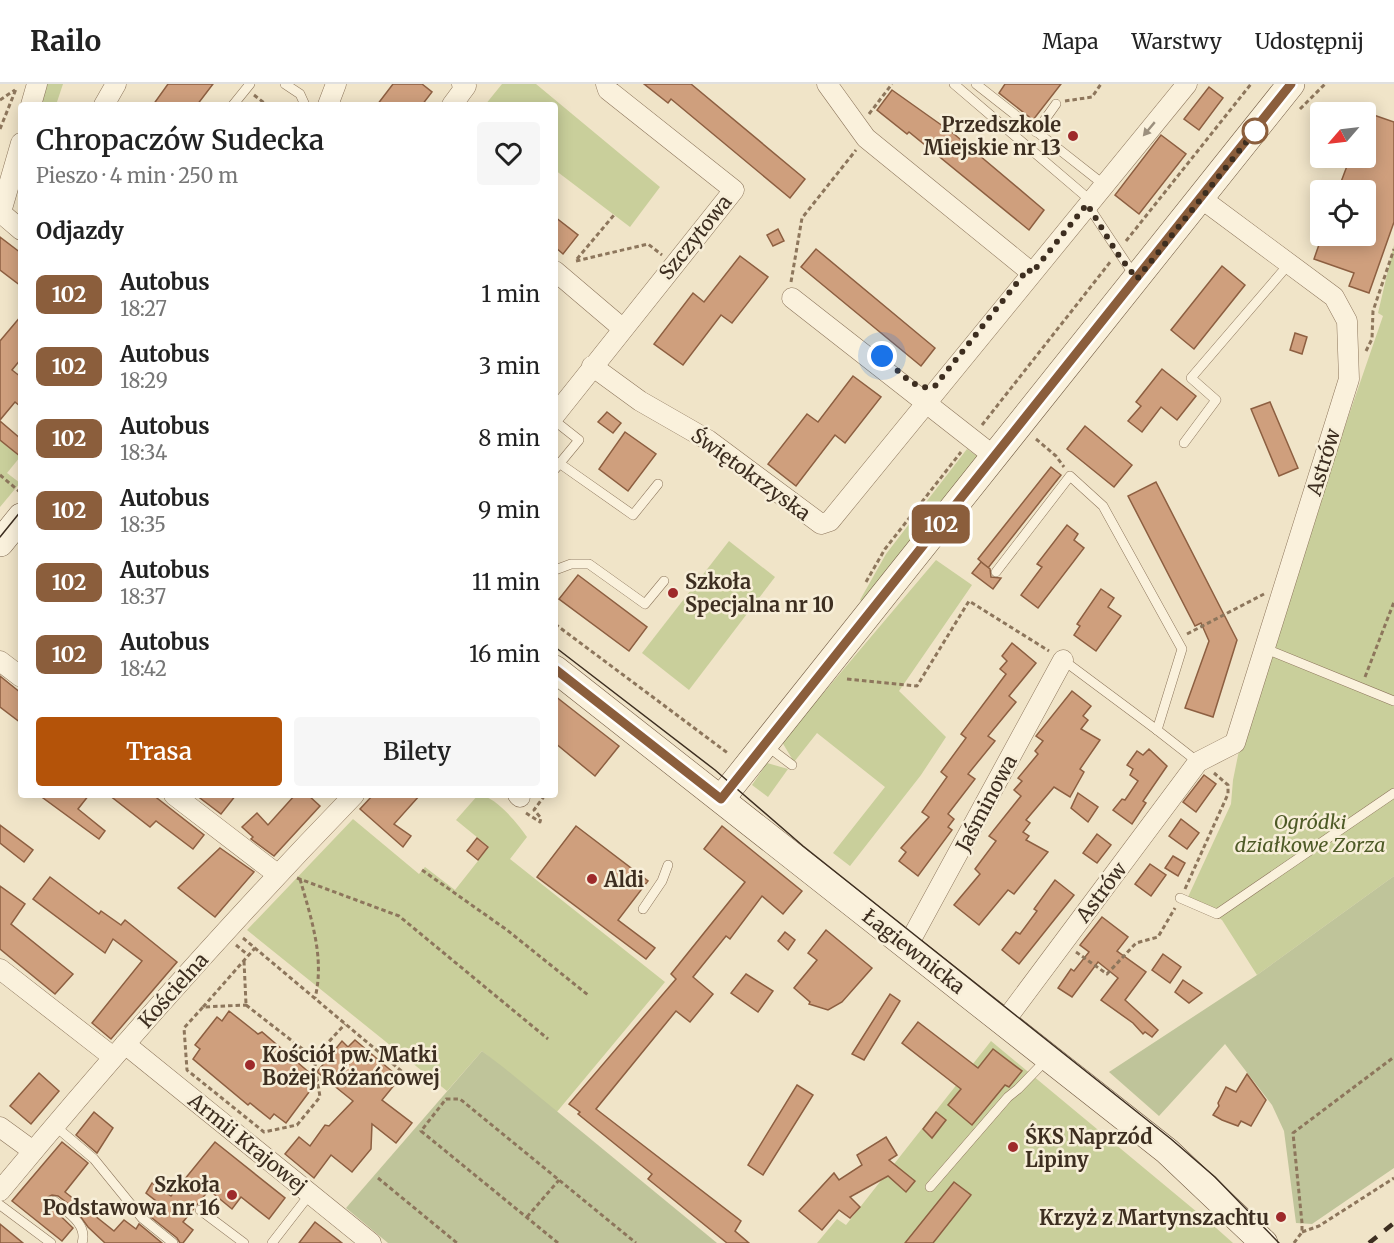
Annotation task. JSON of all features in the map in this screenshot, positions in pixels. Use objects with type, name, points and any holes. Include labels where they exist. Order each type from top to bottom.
[{"type":"street","points":[[32,102],[37,84]]},
{"type":"street","points":[[106,102],[117,84]]},
{"type":"street","points":[[329,102],[336,84]]},
{"type":"street","points":[[454,102],[466,86],[462,84]]},
{"type":"street","name":"Szczytowa","points":[[558,411],[734,190],[608,90],[606,84]]},
{"type":"street","points":[[827,84],[866,138],[1032,273]]},
{"type":"street","name":"Świętokrzyska","points":[[592,366],[640,401],[708,440],[821,524],[838,515],[1088,202],[1187,84]]},
{"type":"street","points":[[721,799],[1202,199],[1291,84]]},
{"type":"street","points":[[18,153],[0,212],[18,227]]},
{"type":"street","name":"Astrów","points":[[1004,1022],[1198,762],[1235,743],[1349,379],[1347,321],[1334,297],[1202,199]]},
{"type":"street","points":[[559,274],[622,328]]},
{"type":"street","points":[[796,294],[995,457]]},
{"type":"street","points":[[0,543],[18,521]]},
{"type":"street","name":"Jaśminowa","points":[[908,945],[1063,660]]},
{"type":"street","points":[[0,661],[18,675]]},
{"type":"street","name":"Łagiewnicka","points":[[558,671],[1167,1151],[1264,1243]]},
{"type":"street","points":[[178,798],[285,875]]},
{"type":"street","name":"Kościelna","points":[[0,1191],[119,1050],[285,875],[351,798]]},
{"type":"street","name":"Armii Krajowej","points":[[0,969],[119,1050],[310,1194],[370,1243]]},
{"type":"street","points":[[0,1127],[33,1151]]},
{"type":"lane","points":[[285,84],[300,94],[304,102]]},
{"type":"lane","points":[[954,84],[1088,202],[1117,253],[1137,279]]},
{"type":"lane","points":[[976,84],[1103,184]]},
{"type":"lane","points":[[236,102],[250,88]]},
{"type":"lane","points":[[1036,132],[1056,104]]},
{"type":"lane","points":[[1184,443],[1216,400],[1191,378],[1288,265]]},
{"type":"lane","points":[[558,423],[579,440],[558,465]]},
{"type":"lane","points":[[558,467],[633,515],[658,484]]},
{"type":"lane","points":[[996,572],[1070,476],[1103,506],[1182,649],[1156,730]]},
{"type":"lane","points":[[558,569],[571,564],[589,564],[645,604],[664,581]]},
{"type":"lane","points":[[1266,649],[1394,701]]},
{"type":"lane","points":[[1063,660],[1198,762]]},
{"type":"lane","points":[[765,744],[792,765]]},
{"type":"lane","points":[[1180,898],[1217,914],[1394,793]]},
{"type":"lane","points":[[643,909],[662,881],[668,865]]},
{"type":"lane","points":[[930,1188],[1008,1097],[1048,1057]]},
{"type":"lane","points":[[55,1126],[94,1159],[142,1218],[173,1243]]},
{"type":"lane","points":[[272,1243],[310,1194]]},
{"type":"lane","points":[[54,1201],[78,1221],[84,1236],[82,1243]]},
{"type":"lane","points":[[0,1205],[51,1243]]},
{"type":"lane","points":[[200,1210],[244,1243]]},
{"type":"path","points":[[796,294],[790,282],[802,218],[866,138],[870,132],[864,121],[892,84]]},
{"type":"path","points":[[1056,104],[1092,97],[1101,84]]},
{"type":"path","points":[[1121,248],[1251,84]]},
{"type":"path","points":[[0,100],[17,86]]},
{"type":"path","points":[[0,129],[17,86]]},
{"type":"path","points":[[250,88],[264,102]]},
{"type":"path","points":[[559,274],[576,261],[614,215]]},
{"type":"path","points":[[576,261],[648,244],[667,259]]},
{"type":"path","points":[[1349,379],[1359,368],[1372,339],[1373,311],[1394,249]]},
{"type":"path","points":[[863,586],[885,549],[1113,258]]},
{"type":"path","points":[[1036,440],[1056,456],[1070,476]]},
{"type":"path","points":[[0,475],[18,490]]},
{"type":"path","points":[[1178,639],[1286,583]]},
{"type":"path","points":[[847,679],[917,686],[969,601],[1063,660]]},
{"type":"path","points":[[1361,687],[1394,602]]},
{"type":"path","points":[[558,626],[734,757]]},
{"type":"path","points":[[1064,943],[1107,974],[1136,944],[1158,937],[1194,873],[1228,794],[1228,785],[1198,762]]},
{"type":"path","points":[[422,870],[507,930],[588,995]]},
{"type":"path","points":[[285,875],[399,916],[548,1039]]},
{"type":"path","points":[[300,879],[316,932],[320,977],[315,998]]},
{"type":"path","points":[[240,935],[418,1085]]},
{"type":"path","points":[[233,943],[248,956]]},
{"type":"path","points":[[203,1006],[246,1005],[314,1058],[320,1097],[297,1125],[264,1132],[187,1070],[184,1028],[203,1006],[244,961],[255,948]]},
{"type":"path","points":[[244,961],[246,1005]]},
{"type":"path","points":[[314,1058],[345,1024]]},
{"type":"path","points":[[1302,1232],[1293,1133],[1394,1057]]},
{"type":"path","points":[[558,1243],[421,1131],[446,1099],[460,1099],[636,1243]]},
{"type":"path","points":[[378,1178],[457,1243]]},
{"type":"path","points":[[1294,1243],[1302,1232],[1319,1226],[1394,1178]]},
{"type":"path","points":[[527,1217],[560,1180]]},
{"type":"green space","points":[[46,84],[63,84],[57,102],[41,102]]},
{"type":"green space","points":[[502,84],[536,84],[558,102],[487,102]]},
{"type":"green space","points":[[558,102],[660,187],[630,227],[558,172]]},
{"type":"green space","name":"Ogródki działkowe Zorza","points":[[1394,245],[1394,876],[1257,975],[1222,920],[1188,897],[1231,804],[1233,780],[1247,711],[1383,316],[1378,313]]},
{"type":"green space","points":[[0,440],[18,455],[18,459],[7,473],[18,481],[18,485],[0,507]]},
{"type":"green space","points":[[967,449],[977,456],[974,462],[864,602],[860,600],[886,554]]},
{"type":"green space","points":[[729,541],[775,577],[689,690],[642,653]]},
{"type":"green space","points":[[936,560],[972,585],[899,691],[946,737],[921,775],[850,866],[833,853],[885,787],[817,733],[794,762],[782,742]]},
{"type":"green space","points":[[767,763],[788,769],[768,797],[752,785]]},
{"type":"green space","points":[[475,798],[488,798],[499,805],[527,837],[510,859],[665,982],[556,1113],[482,1051],[447,1091],[247,930],[353,819],[419,874],[425,867],[455,890],[489,847],[456,820]]},
{"type":"green space","points":[[1394,876],[1394,1168],[1312,1224],[1296,1223],[1284,1131],[1272,1105],[1225,1044],[1159,1116],[1109,1072],[1257,975]]},
{"type":"green space","name":"ŚKS Naprzód Lipiny","points":[[991,1041],[1233,1243],[817,1243],[837,1219],[846,1225]]},
{"type":"green space","points":[[482,1051],[717,1243],[388,1243],[346,1208]]},
{"type":"building","points":[[168,84],[213,84],[199,102],[155,102]]},
{"type":"building","points":[[393,84],[422,84],[432,92],[424,102],[379,102]]},
{"type":"building","points":[[644,84],[691,84],[805,179],[790,198],[671,99],[668,103]]},
{"type":"building","points":[[1005,84],[1061,84],[1033,120],[999,93]]},
{"type":"building","points":[[1209,87],[1223,98],[1199,130],[1184,119]]},
{"type":"building","points":[[892,90],[954,134],[1044,210],[1029,230],[909,132],[907,134],[877,110]]},
{"type":"building","points":[[1376,116],[1394,122],[1394,222],[1369,293],[1349,286],[1354,273],[1314,259],[1319,246],[1376,246],[1376,180],[1342,180],[1346,168],[1376,168]]},
{"type":"building","points":[[1161,135],[1186,154],[1139,214],[1115,195]]},
{"type":"building","points":[[558,219],[578,235],[563,254],[558,250]]},
{"type":"building","points":[[778,229],[784,241],[773,246],[767,235]]},
{"type":"building","points":[[0,237],[18,251],[18,284],[0,270]]},
{"type":"building","points":[[816,249],[935,348],[921,366],[801,267]]},
{"type":"building","points":[[740,256],[768,277],[732,323],[721,315],[683,365],[654,344],[693,293],[704,302]]},
{"type":"building","points":[[1222,266],[1245,285],[1194,349],[1171,330]]},
{"type":"building","points":[[18,320],[18,363],[12,370],[18,375],[18,404],[15,402],[0,420],[0,341]]},
{"type":"building","points":[[1295,333],[1307,337],[1302,354],[1290,350]]},
{"type":"building","points":[[1162,369],[1196,396],[1177,420],[1161,407],[1142,432],[1128,421],[1141,406],[1136,402]]},
{"type":"building","points":[[853,376],[881,397],[845,443],[835,435],[796,486],[768,464],[807,414],[818,422]]},
{"type":"building","points":[[1270,402],[1298,468],[1279,476],[1251,409]]},
{"type":"building","points":[[607,412],[621,423],[613,433],[598,422]]},
{"type":"building","points":[[0,421],[18,436],[18,455],[0,440]]},
{"type":"building","points":[[1085,426],[1132,465],[1114,487],[1067,449]]},
{"type":"building","points":[[625,432],[656,454],[628,491],[599,469]]},
{"type":"building","points":[[1051,467],[1061,475],[988,568],[978,559]]},
{"type":"building","points":[[1156,482],[1237,640],[1213,717],[1185,708],[1209,641],[1201,623],[1195,626],[1128,496]]},
{"type":"building","points":[[1067,525],[1078,534],[1074,540],[1084,548],[1038,608],[1021,595],[1042,567],[1037,564]]},
{"type":"building","points":[[981,562],[990,569],[991,577],[1001,578],[993,589],[972,573]]},
{"type":"building","points":[[578,575],[647,627],[629,651],[559,599]]},
{"type":"building","points":[[1101,589],[1114,598],[1108,607],[1121,616],[1096,651],[1074,635],[1080,626],[1077,624]]},
{"type":"building","points":[[1012,643],[1036,663],[1009,696],[1016,702],[988,736],[995,741],[968,774],[975,779],[948,814],[954,819],[948,827],[952,830],[918,876],[899,861],[906,852],[901,848],[929,817],[922,812],[947,777],[941,772],[966,738],[961,734],[1006,674],[1000,669],[1007,661],[1002,656]]},
{"type":"building","points":[[0,676],[18,691],[18,721],[0,707]]},
{"type":"building","points":[[1072,691],[1091,706],[1083,716],[1088,720],[1081,729],[1100,740],[1080,769],[1084,772],[1070,797],[1054,787],[1026,820],[1030,823],[1023,832],[1029,836],[1026,840],[1048,852],[1014,894],[1008,890],[979,925],[954,905],[980,874],[975,869],[996,841],[989,836],[1021,796],[1014,790],[1022,781],[1018,778],[1038,754],[1035,751],[1043,741],[1036,736]]},
{"type":"building","points":[[558,698],[619,746],[595,776],[558,745]]},
{"type":"building","points":[[1149,749],[1167,766],[1143,801],[1146,803],[1132,824],[1113,810],[1122,799],[1125,800],[1138,781],[1130,775],[1133,769],[1127,765],[1137,751],[1143,755]]},
{"type":"building","points":[[1204,775],[1216,784],[1196,812],[1183,802]]},
{"type":"building","points":[[1078,793],[1098,807],[1088,822],[1071,808]]},
{"type":"building","points":[[43,798],[87,798],[78,809],[105,831],[99,839]]},
{"type":"building","points":[[113,798],[157,798],[204,835],[193,849],[156,821],[150,827]]},
{"type":"building","points":[[200,798],[234,798],[221,814]]},
{"type":"building","points":[[292,798],[311,798],[320,806],[274,856],[251,839],[253,837],[242,827],[257,813],[268,825]]},
{"type":"building","points":[[370,798],[417,798],[394,824],[411,836],[403,847],[360,809]]},
{"type":"building","points":[[1181,819],[1199,833],[1187,849],[1169,836]]},
{"type":"building","points":[[0,825],[33,850],[24,862],[0,843]]},
{"type":"building","name":"Aldi","points":[[576,826],[648,881],[618,920],[655,948],[646,959],[537,877]]},
{"type":"building","points":[[722,826],[802,891],[783,914],[762,896],[730,939],[726,936],[693,977],[713,994],[690,1022],[676,1011],[596,1109],[741,1221],[735,1231],[749,1243],[727,1243],[648,1179],[652,1174],[578,1114],[580,1112],[569,1104],[676,979],[671,974],[745,882],[704,849]]},
{"type":"building","points":[[1097,834],[1111,845],[1097,863],[1083,853]]},
{"type":"building","points":[[477,838],[488,847],[478,860],[467,851]]},
{"type":"building","points":[[220,848],[254,872],[215,917],[178,888]]},
{"type":"building","points":[[1173,856],[1185,863],[1178,876],[1165,868]]},
{"type":"building","points":[[1150,864],[1166,875],[1151,896],[1135,884]]},
{"type":"building","points":[[50,877],[99,914],[101,911],[121,925],[125,920],[177,962],[111,1039],[92,1023],[142,961],[113,939],[105,953],[33,899]]},
{"type":"building","points":[[1055,880],[1074,895],[1019,964],[1002,950],[1016,932],[1020,934],[1037,911],[1034,909]]},
{"type":"building","points":[[0,886],[25,904],[11,924],[73,974],[55,994],[0,949]]},
{"type":"building","points":[[1102,917],[1128,937],[1117,951],[1146,972],[1125,1000],[1158,1030],[1152,1037],[1145,1032],[1143,1034],[1133,1023],[1101,1000],[1118,978],[1098,962],[1072,997],[1058,988],[1071,969],[1074,971],[1089,952],[1080,945]]},
{"type":"building","points":[[826,930],[872,968],[842,1002],[828,1010],[809,1004],[810,1002],[794,988],[817,960],[808,953]]},
{"type":"building","points":[[785,932],[795,940],[788,950],[778,941]]},
{"type":"building","points":[[1163,954],[1181,967],[1170,983],[1152,970]]},
{"type":"building","points":[[746,974],[773,991],[758,1012],[731,993]]},
{"type":"building","points":[[1183,980],[1202,993],[1189,1003],[1175,992]]},
{"type":"building","points":[[890,994],[900,1001],[864,1060],[852,1054]]},
{"type":"building","name":"Kościół pw. Matki Bożej Różańcowej","points":[[229,1011],[258,1034],[262,1032],[318,1080],[286,1123],[274,1114],[270,1119],[250,1103],[248,1105],[193,1059],[200,1049],[195,1045],[217,1017],[222,1021]]},
{"type":"building","points":[[918,1022],[978,1068],[993,1049],[1022,1071],[1009,1087],[1005,1085],[972,1125],[948,1105],[961,1089],[902,1043]]},
{"type":"building","points":[[355,1040],[394,1073],[389,1079],[395,1084],[382,1100],[412,1123],[396,1143],[372,1124],[371,1149],[352,1172],[331,1155],[314,1178],[285,1154],[299,1137],[310,1146],[325,1125],[329,1126],[353,1101],[317,1072],[342,1041],[348,1047]]},
{"type":"building","points":[[39,1073],[59,1091],[31,1124],[10,1106]]},
{"type":"building","points":[[1247,1074],[1266,1100],[1251,1126],[1241,1121],[1238,1126],[1213,1115],[1226,1087],[1236,1092]]},
{"type":"building","points":[[797,1085],[813,1095],[763,1175],[748,1165]]},
{"type":"building","points":[[94,1112],[113,1128],[97,1153],[76,1135]]},
{"type":"building","points":[[936,1112],[946,1120],[932,1138],[923,1129]]},
{"type":"building","points":[[886,1137],[897,1155],[889,1160],[915,1181],[906,1192],[888,1176],[850,1197],[860,1207],[850,1218],[839,1210],[822,1230],[799,1211],[834,1173],[839,1180],[862,1165],[857,1155]]},
{"type":"building","points":[[62,1142],[88,1163],[65,1192],[114,1231],[124,1220],[136,1229],[139,1224],[162,1243],[105,1243],[88,1227],[75,1209],[58,1196],[52,1195],[48,1197],[48,1204],[73,1228],[62,1241],[12,1201]]},
{"type":"building","points":[[215,1142],[285,1198],[269,1219],[241,1197],[232,1209],[209,1190],[183,1222],[193,1230],[183,1243],[180,1243],[147,1214],[156,1201],[146,1193],[152,1183],[171,1196]]},
{"type":"building","points":[[954,1182],[971,1195],[933,1243],[905,1243]]},
{"type":"building","points":[[315,1222],[342,1243],[299,1243]]},
{"type":"building","points":[[0,1224],[23,1243],[0,1243]]},
{"type":"tram line","points":[[0,537],[18,515]]},
{"type":"tram line","points":[[558,649],[715,770],[803,846],[1171,1139],[1215,1177],[1279,1243]]},
{"type":"railway","points":[[1369,1243],[1394,1223]]},
{"type":"bus line","name":"102","points":[[558,671],[721,799],[1202,199],[1291,84]]},
{"type":"place","name":"Przedszkole Miejskie nr 13","points":[[1073,136]]},
{"type":"place","name":"Szkoła Specjalna nr 10","points":[[673,593]]},
{"type":"place","name":"Aldi","points":[[592,879]]},
{"type":"place","name":"Kościół pw. Matki Bożej Różańcowej","points":[[250,1065]]},
{"type":"place","name":"ŚKS Naprzód Lipiny","points":[[1013,1147]]},
{"type":"place","name":"Szkoła Podstawowa nr 16","points":[[232,1195]]},
{"type":"place","name":"Krzyż z Martynszachtu","points":[[1281,1217]]},
{"type":"route","points":[[882,356],[918,386],[928,389],[935,386],[1028,269],[1032,273],[1087,204],[1117,253],[1137,279],[1255,131]]}]
